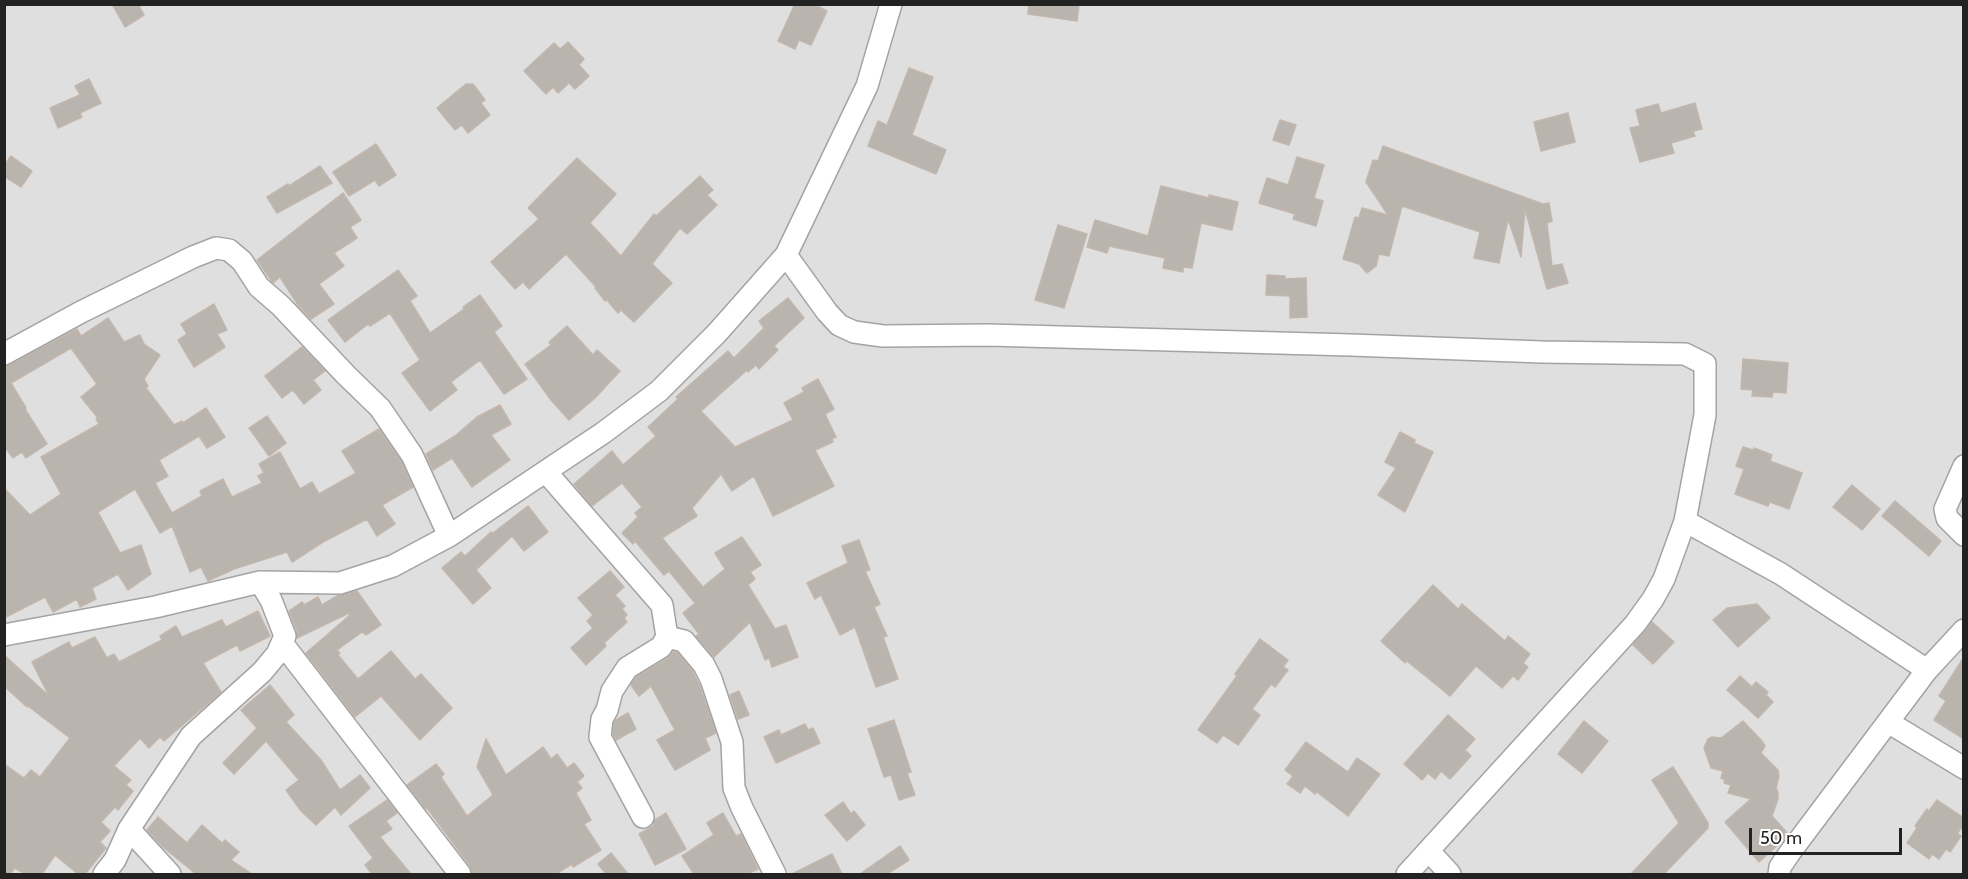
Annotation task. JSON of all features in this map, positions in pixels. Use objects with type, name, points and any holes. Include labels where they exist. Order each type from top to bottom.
[{"type":"street","points":[[4,634],[155,607],[260,582],[340,584],[393,566],[449,536],[603,433],[659,391],[717,333],[786,255],[867,86],[891,4]]},
{"type":"street","points":[[4,354],[81,312],[193,257],[216,248],[229,250],[242,261],[259,287],[281,306],[380,408],[412,455],[449,536]]},
{"type":"street","points":[[786,255],[839,325],[854,332],[883,336],[988,335],[1542,352],[1685,354],[1705,364],[1705,415],[1685,521],[1664,579],[1653,599],[1635,624],[1407,874]]},
{"type":"street","points":[[1964,466],[1945,509],[1947,518],[1964,535]]},
{"type":"street","points":[[546,472],[662,605],[667,637],[661,648],[627,668],[612,691],[602,719],[600,736],[642,817]]},
{"type":"street","points":[[1685,521],[1781,574],[1927,670]]},
{"type":"street","points":[[104,874],[115,860],[129,829],[190,736],[274,659],[285,636],[271,600],[260,582]]},
{"type":"street","points":[[1779,874],[1780,867],[1791,851],[1927,670],[1964,630]]},
{"type":"street","points":[[667,637],[684,641],[705,665],[732,742],[735,788],[742,808],[775,874]]},
{"type":"street","points":[[282,643],[460,874]]},
{"type":"street","points":[[1888,722],[1964,768]]},
{"type":"street","points":[[129,829],[170,874]]},
{"type":"street","points":[[1429,850],[1450,874]]},
{"type":"shaded area","points":[[5,5],[1963,5],[1963,874],[5,874]]},
{"type":"building","points":[[112,4],[138,4],[144,15],[125,27]]},
{"type":"building","points":[[795,4],[813,4],[827,11],[811,45],[799,40],[795,49],[778,41]]},
{"type":"building","points":[[1029,4],[1079,4],[1077,21],[1028,14]]},
{"type":"building","points":[[568,42],[584,59],[579,65],[589,76],[575,89],[569,83],[558,93],[553,87],[546,94],[524,71],[554,43],[560,49]]},
{"type":"building","points":[[909,68],[933,77],[912,135],[946,150],[936,174],[868,146],[878,121],[887,125]]},
{"type":"building","points":[[89,79],[101,103],[80,113],[82,117],[58,128],[50,108],[80,95],[75,86]]},
{"type":"building","points":[[466,84],[473,84],[485,100],[481,103],[490,115],[468,133],[462,125],[455,130],[437,108]]},
{"type":"building","points":[[1695,103],[1702,129],[1693,131],[1695,136],[1671,143],[1674,153],[1640,162],[1630,128],[1640,126],[1636,110],[1658,104],[1661,113]]},
{"type":"building","points":[[1568,113],[1575,142],[1541,151],[1534,122]]},
{"type":"building","points":[[1280,120],[1296,125],[1289,145],[1273,140]]},
{"type":"building","points":[[376,144],[396,175],[379,186],[375,180],[349,196],[333,172]]},
{"type":"building","points":[[1383,146],[1543,204],[1549,203],[1552,221],[1547,223],[1552,266],[1562,264],[1568,283],[1547,289],[1525,209],[1521,257],[1508,219],[1499,263],[1474,258],[1480,232],[1402,206],[1389,256],[1379,254],[1376,266],[1367,273],[1359,264],[1343,259],[1355,217],[1359,218],[1362,208],[1388,215],[1366,182],[1373,160],[1378,161]]},
{"type":"building","points":[[11,156],[32,171],[21,187],[4,176],[4,166]]},
{"type":"building","points":[[1297,157],[1324,165],[1314,198],[1323,201],[1316,226],[1293,219],[1295,214],[1259,203],[1267,178],[1288,185]]},
{"type":"building","points":[[577,158],[616,194],[590,223],[621,256],[654,214],[656,216],[700,176],[713,190],[707,195],[717,205],[687,234],[680,228],[652,264],[672,283],[634,322],[621,310],[618,313],[607,300],[605,301],[596,287],[566,254],[529,289],[523,282],[515,289],[491,262],[539,219],[528,208]]},
{"type":"building","points":[[320,166],[332,183],[277,213],[267,197]]},
{"type":"building","points":[[1161,186],[1209,198],[1209,195],[1238,202],[1232,230],[1201,223],[1192,268],[1183,267],[1183,272],[1163,268],[1165,258],[1109,246],[1107,253],[1087,247],[1095,220],[1148,236]]},
{"type":"building","points":[[343,193],[361,220],[350,227],[357,238],[334,253],[344,266],[319,284],[334,304],[311,319],[298,305],[280,277],[273,283],[257,260]]},
{"type":"building","points":[[1058,225],[1087,234],[1064,308],[1035,300]]},
{"type":"building","points":[[398,270],[417,296],[410,301],[430,333],[480,295],[502,326],[494,332],[527,379],[504,394],[480,360],[451,382],[457,390],[430,411],[402,373],[420,360],[390,313],[370,326],[368,324],[345,342],[328,320]]},
{"type":"building","points":[[1267,275],[1285,276],[1285,279],[1306,278],[1307,317],[1290,318],[1290,296],[1266,295]]},
{"type":"building","points":[[788,298],[804,318],[774,346],[778,350],[759,369],[756,365],[748,372],[747,370],[701,411],[735,447],[793,420],[784,403],[804,392],[802,388],[818,379],[834,409],[825,414],[836,437],[832,439],[833,442],[815,450],[834,486],[773,516],[754,476],[732,491],[721,474],[692,508],[697,516],[662,538],[703,587],[725,569],[715,553],[742,537],[761,565],[750,572],[755,579],[748,585],[775,629],[786,625],[798,657],[772,667],[769,658],[765,660],[750,622],[714,657],[696,636],[699,634],[683,613],[695,603],[669,571],[664,575],[635,541],[633,544],[622,533],[638,517],[635,513],[642,507],[622,483],[592,506],[574,484],[612,451],[623,465],[656,436],[648,427],[678,399],[676,397],[728,351],[734,358],[764,328],[759,321]]},
{"type":"building","points":[[214,304],[227,330],[217,334],[225,347],[194,367],[178,340],[187,334],[181,324]]},
{"type":"building","points":[[108,318],[124,342],[140,335],[144,344],[160,355],[144,379],[148,386],[146,388],[174,425],[182,421],[183,423],[206,408],[225,437],[207,448],[199,436],[159,460],[168,476],[155,483],[172,513],[202,496],[200,491],[223,479],[232,497],[262,483],[258,476],[264,473],[259,464],[280,452],[300,489],[312,482],[319,494],[356,473],[342,451],[379,429],[401,461],[413,487],[382,505],[395,524],[377,536],[367,519],[323,542],[292,562],[287,552],[234,569],[208,581],[201,567],[190,572],[172,526],[160,533],[135,489],[98,512],[120,553],[141,545],[151,574],[128,590],[118,574],[92,588],[96,599],[80,607],[77,599],[53,612],[45,597],[4,618],[4,488],[30,515],[61,494],[41,457],[99,424],[96,419],[98,418],[81,397],[97,384],[71,348],[11,383],[47,444],[26,458],[22,452],[13,458],[4,446],[4,367],[77,329],[81,336]]},
{"type":"building","points":[[567,326],[593,355],[597,350],[620,371],[595,398],[569,420],[525,364],[551,345],[549,342]]},
{"type":"building","points":[[302,347],[325,371],[313,380],[321,390],[304,404],[293,390],[282,398],[265,376]]},
{"type":"building","points":[[1743,359],[1788,363],[1786,393],[1773,392],[1772,397],[1752,396],[1753,390],[1741,389]]},
{"type":"building","points":[[500,405],[511,424],[491,435],[510,460],[472,487],[452,458],[433,470],[426,454],[455,436],[477,417]]},
{"type":"building","points":[[267,416],[286,443],[269,456],[249,428]]},
{"type":"building","points":[[1400,432],[1415,440],[1414,443],[1433,452],[1405,512],[1378,495],[1396,468],[1385,462]]},
{"type":"building","points":[[1743,447],[1753,450],[1754,448],[1772,455],[1770,461],[1802,473],[1789,509],[1770,502],[1768,506],[1735,494],[1744,469],[1736,466]]},
{"type":"building","points":[[1852,485],[1880,509],[1862,530],[1833,507]]},
{"type":"building","points":[[1895,501],[1941,541],[1929,556],[1882,516]]},
{"type":"building","points":[[528,506],[548,532],[524,551],[512,536],[476,570],[491,588],[473,604],[442,568],[461,552],[465,556],[491,532],[493,533]]},
{"type":"building","points":[[859,540],[870,570],[865,571],[880,604],[874,607],[887,636],[883,637],[898,679],[876,687],[855,627],[840,635],[821,595],[815,599],[807,583],[848,563],[842,546]]},
{"type":"building","points":[[610,571],[624,587],[615,595],[625,606],[622,609],[627,615],[624,618],[627,622],[604,643],[606,646],[586,665],[571,648],[593,628],[587,621],[593,615],[578,598]]},
{"type":"building","points":[[1433,585],[1458,609],[1462,604],[1505,641],[1508,636],[1530,654],[1523,663],[1528,667],[1518,680],[1513,676],[1502,688],[1476,666],[1450,696],[1407,661],[1405,663],[1381,641]]},
{"type":"building","points":[[357,591],[381,625],[366,635],[362,632],[337,650],[340,653],[338,655],[358,679],[391,651],[415,679],[421,674],[452,708],[420,740],[381,696],[355,717],[306,653],[350,615],[349,613],[297,638],[297,631],[289,611],[302,602],[304,605],[318,597],[322,605],[337,596]]},
{"type":"building","points":[[1757,604],[1770,618],[1738,647],[1713,620],[1727,608]]},
{"type":"building","points":[[258,611],[270,636],[240,651],[237,645],[203,663],[221,692],[164,741],[160,737],[149,748],[140,738],[114,766],[131,780],[126,785],[133,791],[118,810],[115,807],[101,822],[110,831],[100,842],[106,848],[85,874],[78,874],[55,855],[42,874],[25,874],[15,868],[10,874],[4,874],[4,764],[24,778],[31,770],[40,777],[70,738],[27,707],[4,686],[4,655],[49,696],[32,662],[69,642],[72,648],[95,637],[107,658],[114,654],[119,662],[162,640],[160,636],[176,626],[182,637],[222,620],[226,627]]},
{"type":"building","points":[[1652,622],[1674,642],[1653,664],[1633,645]]},
{"type":"building","points":[[1260,639],[1288,660],[1283,667],[1288,670],[1275,687],[1271,684],[1252,709],[1260,715],[1238,745],[1223,735],[1217,743],[1198,730],[1237,676],[1235,674]]},
{"type":"building","points":[[673,652],[677,652],[693,672],[716,733],[705,738],[710,750],[675,770],[657,740],[675,730],[651,686],[639,696],[631,685],[636,677],[668,658]]},
{"type":"building","points":[[1964,657],[1964,739],[1934,720],[1946,701],[1939,696]]},
{"type":"building","points":[[1740,676],[1752,687],[1756,682],[1768,692],[1766,695],[1773,702],[1758,718],[1727,690]]},
{"type":"building","points":[[270,685],[294,715],[286,722],[321,760],[340,790],[360,775],[370,788],[341,815],[335,807],[316,825],[301,811],[286,790],[299,780],[266,741],[234,774],[223,763],[257,728],[241,710]]},
{"type":"building","points":[[739,691],[749,715],[738,719],[730,695]]},
{"type":"building","points":[[628,713],[636,729],[616,740],[613,734],[614,723]]},
{"type":"building","points":[[1448,715],[1475,739],[1465,750],[1471,756],[1450,779],[1441,771],[1435,779],[1428,773],[1422,780],[1404,764]]},
{"type":"building","points":[[894,720],[911,772],[907,773],[915,795],[899,800],[891,775],[884,777],[868,729]]},
{"type":"building","points":[[1584,721],[1608,741],[1582,773],[1558,754]]},
{"type":"building","points":[[1743,721],[1765,746],[1761,753],[1778,770],[1776,788],[1778,799],[1772,816],[1788,834],[1759,862],[1725,822],[1751,799],[1728,793],[1731,785],[1724,783],[1725,780],[1721,778],[1723,771],[1711,768],[1704,748],[1708,739],[1721,738]]},
{"type":"building","points":[[805,724],[808,730],[813,728],[820,743],[776,763],[764,737],[779,730],[781,735]]},
{"type":"building","points":[[486,739],[506,775],[543,747],[551,759],[557,754],[567,768],[574,763],[584,776],[577,782],[582,788],[576,793],[591,820],[584,824],[601,850],[573,867],[572,864],[556,874],[472,874],[470,866],[407,785],[436,764],[444,774],[441,777],[467,816],[493,795],[477,767]]},
{"type":"building","points":[[1306,742],[1348,772],[1357,758],[1380,774],[1348,816],[1317,792],[1315,794],[1305,786],[1300,793],[1287,784],[1293,776],[1285,770]]},
{"type":"building","points":[[1673,767],[1708,823],[1708,828],[1664,874],[1631,874],[1679,823],[1652,780]]},
{"type":"building","points":[[387,800],[397,813],[386,821],[392,829],[380,837],[411,874],[372,874],[365,865],[373,858],[349,826]]},
{"type":"building","points":[[1937,800],[1964,818],[1964,824],[1957,834],[1961,836],[1950,852],[1946,849],[1939,859],[1932,854],[1929,859],[1907,843],[1917,828],[1915,826],[1927,809],[1929,811]]},
{"type":"building","points":[[843,802],[851,814],[854,811],[865,825],[847,841],[825,815]]},
{"type":"building","points":[[666,813],[686,849],[655,865],[639,834],[653,826],[655,820]]},
{"type":"building","points":[[723,813],[736,836],[741,834],[758,869],[747,874],[694,874],[682,856],[714,835],[707,823]]},
{"type":"building","points":[[158,817],[187,843],[202,825],[222,843],[225,840],[239,852],[231,860],[252,874],[196,874],[163,847],[147,830]]},
{"type":"building","points":[[900,846],[909,860],[887,874],[860,874]]},
{"type":"building","points":[[611,853],[628,874],[606,874],[598,864]]},
{"type":"building","points":[[832,854],[842,874],[792,874]]}]
